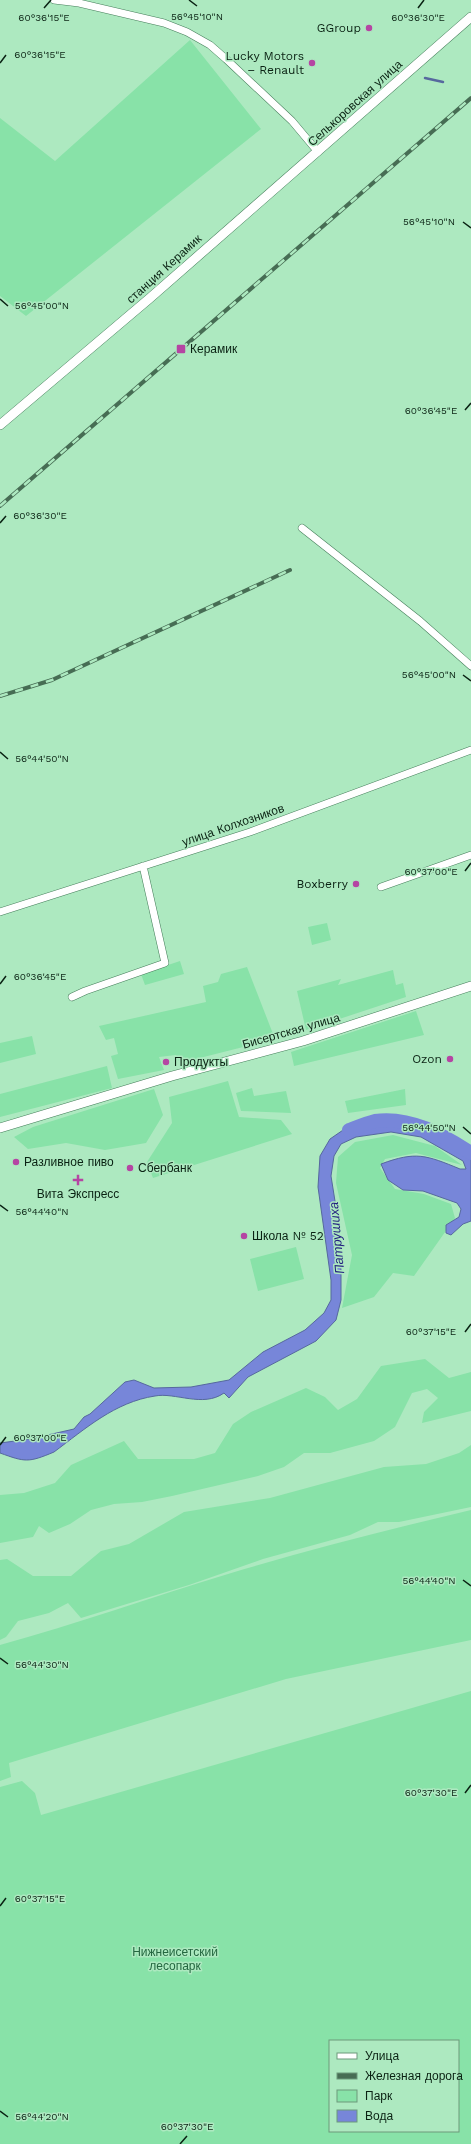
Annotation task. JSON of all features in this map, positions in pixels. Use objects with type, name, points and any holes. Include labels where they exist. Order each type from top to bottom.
[{"type":"main road","name":"Селькоровская улица","points":[[254,205],[318,152],[471,17]]},
{"type":"main road","name":"станция Керамик","points":[[0,425],[89,350],[254,205]]},
{"type":"main road","name":"Бисертская улица","points":[[0,1128],[172,1076],[301,1042],[471,986]]},
{"type":"street","points":[[54,0],[79,4],[164,23],[187,32],[226,59],[292,121],[318,152]]},
{"type":"street","points":[[302,528],[420,621],[471,666]]},
{"type":"street","name":"улица Колхозников","points":[[0,912],[250,832],[470,753]]},
{"type":"street","points":[[381,887],[471,855]]},
{"type":"street","points":[[72,997],[165,963],[143,866]]},
{"type":"green space","points":[[190,40],[261,129],[26,316],[0,296],[0,118],[55,161]]},
{"type":"green space","points":[[327,923],[331,940],[312,945],[308,927]]},
{"type":"green space","points":[[180,961],[184,974],[145,985],[141,974]]},
{"type":"green space","points":[[247,967],[275,1039],[180,1063],[176,1055],[159,1057],[164,1070],[118,1079],[111,1056],[118,1054],[114,1038],[106,1040],[99,1026],[206,1002],[203,986],[218,982],[221,974]]},
{"type":"green space","points":[[393,970],[396,985],[403,983],[406,997],[306,1030],[297,991],[341,979],[338,985]]},
{"type":"green space","points":[[416,1011],[424,1035],[294,1066],[291,1052]]},
{"type":"green space","points":[[32,1036],[36,1054],[0,1063],[0,1043]]},
{"type":"green space","points":[[107,1066],[112,1088],[0,1117],[0,1094]]},
{"type":"green space","points":[[228,1081],[239,1117],[281,1120],[292,1134],[153,1178],[147,1162],[172,1123],[169,1097]]},
{"type":"green space","points":[[252,1088],[254,1096],[286,1091],[291,1113],[241,1111],[236,1093]]},
{"type":"green space","points":[[154,1089],[163,1115],[146,1143],[105,1150],[66,1143],[28,1149],[14,1137],[33,1127]]},
{"type":"green space","points":[[405,1089],[406,1105],[348,1113],[345,1101]]},
{"type":"green space","points":[[393,1135],[435,1146],[462,1165],[416,1153],[385,1159],[380,1168],[395,1189],[424,1194],[451,1204],[455,1218],[414,1276],[393,1273],[374,1297],[342,1308],[352,1255],[336,1183],[338,1157],[355,1142]]},
{"type":"green space","points":[[296,1247],[304,1279],[258,1291],[250,1259]]},
{"type":"green space","points":[[425,1359],[449,1378],[471,1372],[471,1411],[422,1423],[424,1412],[438,1398],[427,1389],[412,1393],[395,1427],[374,1441],[330,1453],[304,1453],[284,1467],[258,1476],[172,1496],[142,1502],[114,1504],[91,1510],[70,1524],[49,1533],[39,1526],[33,1537],[0,1543],[0,1495],[24,1493],[55,1483],[71,1465],[124,1441],[138,1459],[194,1459],[215,1453],[233,1424],[251,1412],[306,1388],[325,1397],[338,1410],[357,1399],[381,1366]]},
{"type":"green space","points":[[471,1445],[471,1507],[399,1522],[378,1522],[350,1535],[263,1559],[189,1585],[81,1618],[68,1603],[49,1613],[18,1621],[6,1637],[0,1640],[0,1560],[7,1559],[33,1576],[71,1576],[101,1551],[129,1544],[184,1512],[270,1498],[384,1467],[426,1464],[459,1453]]},
{"type":"green space","points":[[471,1510],[471,1640],[286,1679],[9,1763],[11,1777],[0,1781],[0,1645],[258,1565],[349,1540]]},
{"type":"green space","name":"Нижнеисетский лесопарк","points":[[471,1691],[471,2144],[0,2144],[0,1787],[22,1781],[35,1793],[41,1815]]},
{"type":"water","points":[[382,1121],[417,1126],[450,1139],[471,1151],[471,1221],[463,1224],[451,1235],[446,1233],[446,1225],[459,1217],[461,1209],[457,1203],[423,1191],[403,1190],[388,1180],[381,1164],[403,1157],[421,1156],[438,1160],[460,1169],[466,1169],[463,1161],[421,1137],[391,1132],[356,1137],[341,1144],[334,1156],[331,1176],[338,1220],[341,1300],[336,1320],[316,1341],[248,1377],[229,1398],[224,1393],[207,1399],[189,1399],[163,1395],[140,1399],[114,1410],[89,1426],[54,1452],[45,1456],[32,1460],[21,1460],[0,1453],[0,1443],[30,1439],[74,1429],[84,1417],[90,1414],[125,1382],[134,1380],[154,1388],[191,1387],[229,1380],[263,1352],[305,1330],[324,1313],[331,1300],[331,1280],[318,1187],[320,1156],[330,1139],[346,1128]]},
{"type":"waterway","points":[[425,78],[443,82]]},
{"type":"waterway","name":"Патрушиха","points":[[349,1130],[375,1121],[401,1121],[426,1128],[471,1153]]},
{"type":"railway","points":[[0,506],[471,98]]},
{"type":"railway","points":[[0,696],[52,680],[290,570]]},
{"type":"place","name":"GGroup","points":[[369,28]]},
{"type":"place","name":"Lucky Motors – Renault","points":[[312,63]]},
{"type":"place","name":"Керамик","points":[[181,349]]},
{"type":"place","name":"Boxberry","points":[[356,884]]},
{"type":"place","name":"Ozon","points":[[450,1059]]},
{"type":"place","name":"Продукты","points":[[166,1062]]},
{"type":"place","name":"Разливное пиво","points":[[16,1162]]},
{"type":"place","name":"Сбербанк","points":[[130,1168]]},
{"type":"place","name":"Вита Экспресс","points":[[78,1180]]},
{"type":"place","name":"Школа № 52","points":[[244,1236]]}]
